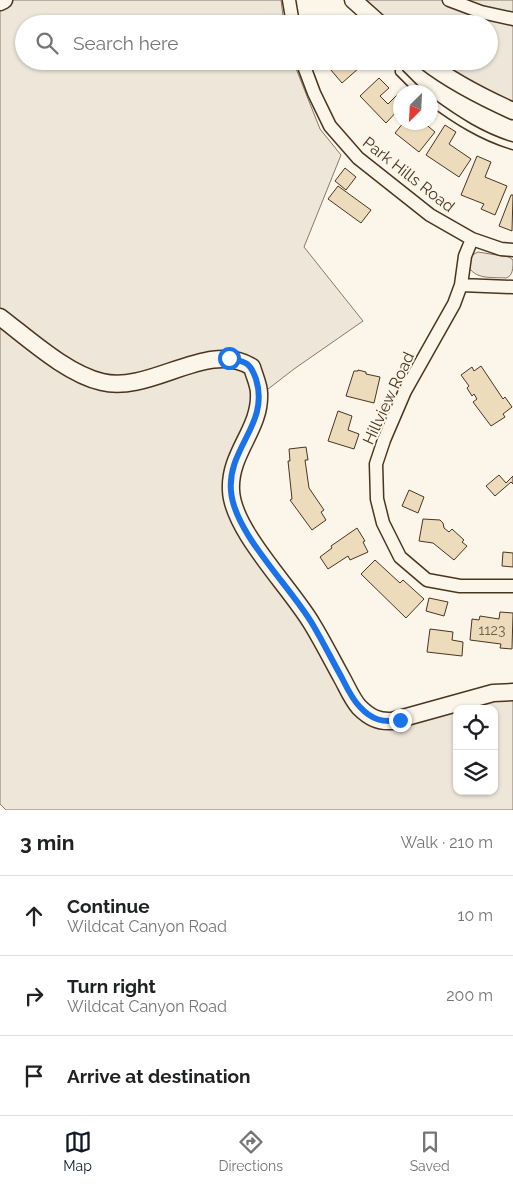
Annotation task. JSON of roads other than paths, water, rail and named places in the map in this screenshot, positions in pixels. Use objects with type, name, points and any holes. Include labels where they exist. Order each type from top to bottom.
[{"type":"street","points":[[0,2],[4,0]]},
{"type":"street","points":[[289,0],[292,15]]},
{"type":"street","points":[[352,0],[370,15]]},
{"type":"street","points":[[449,0],[495,15]]},
{"type":"street","points":[[498,16],[513,19]]},
{"type":"street","name":"Park Hills Road","points":[[305,70],[330,126],[358,158],[430,215],[472,239],[501,249],[513,250]]},
{"type":"street","points":[[438,70],[481,97],[513,111]]},
{"type":"street","name":"Hillview Road","points":[[472,239],[462,268],[461,285],[454,304],[406,391],[384,440],[376,464],[377,499],[383,524],[400,557],[427,580],[460,586],[513,586]]},
{"type":"street","points":[[461,285],[513,287]]},
{"type":"street","points":[[0,317],[68,368],[103,383],[119,384],[150,378],[195,364],[229,358],[245,363],[252,368],[260,392],[254,423],[241,446],[233,466],[230,490],[236,513],[247,535],[296,599],[312,624],[358,705],[376,720],[392,721],[493,693],[513,692]]},
{"type":"lane","points":[[399,70],[412,85]]},
{"type":"lane","points":[[438,107],[469,128],[513,146]]}]
